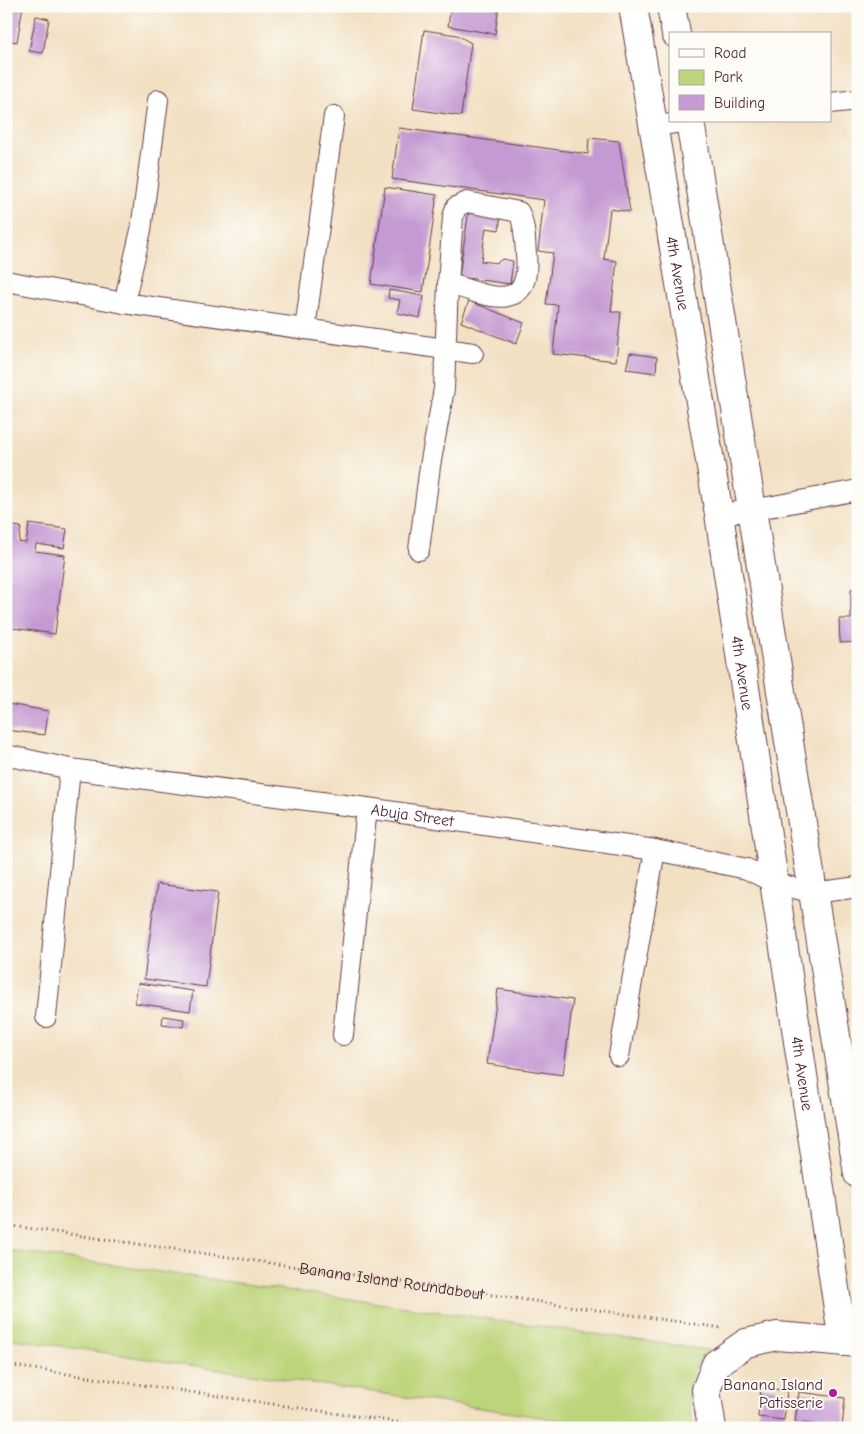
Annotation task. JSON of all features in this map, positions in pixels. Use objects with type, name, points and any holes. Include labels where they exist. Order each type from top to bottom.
[{"type":"street","name":"4th Avenue","points":[[633,6],[719,514],[775,883],[850,1342]]},
{"type":"street","points":[[671,6],[676,32]]},
{"type":"street","points":[[124,303],[141,230],[158,100]]},
{"type":"street","points":[[832,103],[858,100]]},
{"type":"street","points":[[305,329],[334,116]]},
{"type":"street","points":[[652,127],[683,122]]},
{"type":"street","points":[[689,122],[753,510],[858,1174]]},
{"type":"street","points":[[419,550],[430,466],[444,389],[447,350],[448,283],[456,207],[467,202],[519,212],[523,220],[528,267],[521,290],[516,295],[504,297],[481,294],[448,283]]},
{"type":"street","points":[[6,281],[124,303],[473,353]]},
{"type":"street","points":[[719,514],[753,510],[858,490]]},
{"type":"street","name":"Abuja Street","points":[[6,755],[70,769],[367,808],[655,850],[747,869],[775,883],[814,893]]},
{"type":"street","points":[[46,1017],[70,769]]},
{"type":"street","points":[[343,1035],[367,808]]},
{"type":"street","points":[[619,1056],[655,850]]},
{"type":"street","points":[[814,893],[858,887]]},
{"type":"street","points":[[712,1428],[706,1390],[716,1364],[746,1343],[777,1336],[850,1342]]},
{"type":"path","name":"Banana Island Roundabout","points":[[6,1225],[728,1329]]},
{"type":"path","points":[[6,1365],[437,1428]]},
{"type":"green space","points":[[6,1250],[708,1350],[695,1367],[690,1386],[689,1407],[693,1428],[615,1428],[6,1338]]},
{"type":"building","points":[[6,6],[23,6],[17,42],[6,40]]},
{"type":"building","points":[[451,6],[499,6],[495,34],[448,26]]},
{"type":"building","points":[[36,16],[49,19],[43,53],[29,51]]},
{"type":"building","points":[[424,30],[457,35],[471,43],[461,116],[413,109]]},
{"type":"building","points":[[399,128],[588,154],[589,138],[619,141],[630,212],[610,209],[604,259],[617,261],[611,312],[621,312],[616,361],[553,354],[558,305],[546,304],[553,253],[538,251],[544,200],[392,179]]},
{"type":"building","points":[[385,187],[437,195],[423,292],[371,284]]},
{"type":"building","points":[[469,209],[501,214],[499,230],[486,228],[481,261],[497,263],[502,259],[513,261],[510,284],[459,277]]},
{"type":"building","points":[[389,290],[424,296],[420,318],[397,313],[400,300],[388,298]]},
{"type":"building","points":[[469,301],[524,323],[516,344],[461,322]]},
{"type":"building","points":[[630,353],[657,357],[656,373],[626,369]]},
{"type":"building","points":[[29,524],[67,529],[64,548],[36,544],[35,551],[65,555],[55,634],[6,627],[6,525],[21,527],[19,542],[26,543]]},
{"type":"building","points":[[851,589],[858,589],[858,642],[840,643],[839,619],[851,619]]},
{"type":"building","points":[[8,704],[48,711],[45,735],[6,730]]},
{"type":"building","points":[[157,884],[218,892],[206,987],[144,979]]},
{"type":"building","points":[[138,983],[193,991],[190,1011],[135,1003]]},
{"type":"building","points":[[498,989],[573,1000],[563,1075],[487,1064]]},
{"type":"building","points":[[163,1016],[184,1019],[183,1027],[162,1024]]},
{"type":"building","points":[[761,1387],[787,1391],[784,1420],[758,1417]]},
{"type":"building","points":[[799,1392],[845,1398],[842,1428],[795,1422]]},
{"type":"place","name":"Banana Island Patisserie","points":[[833,1393]]}]
